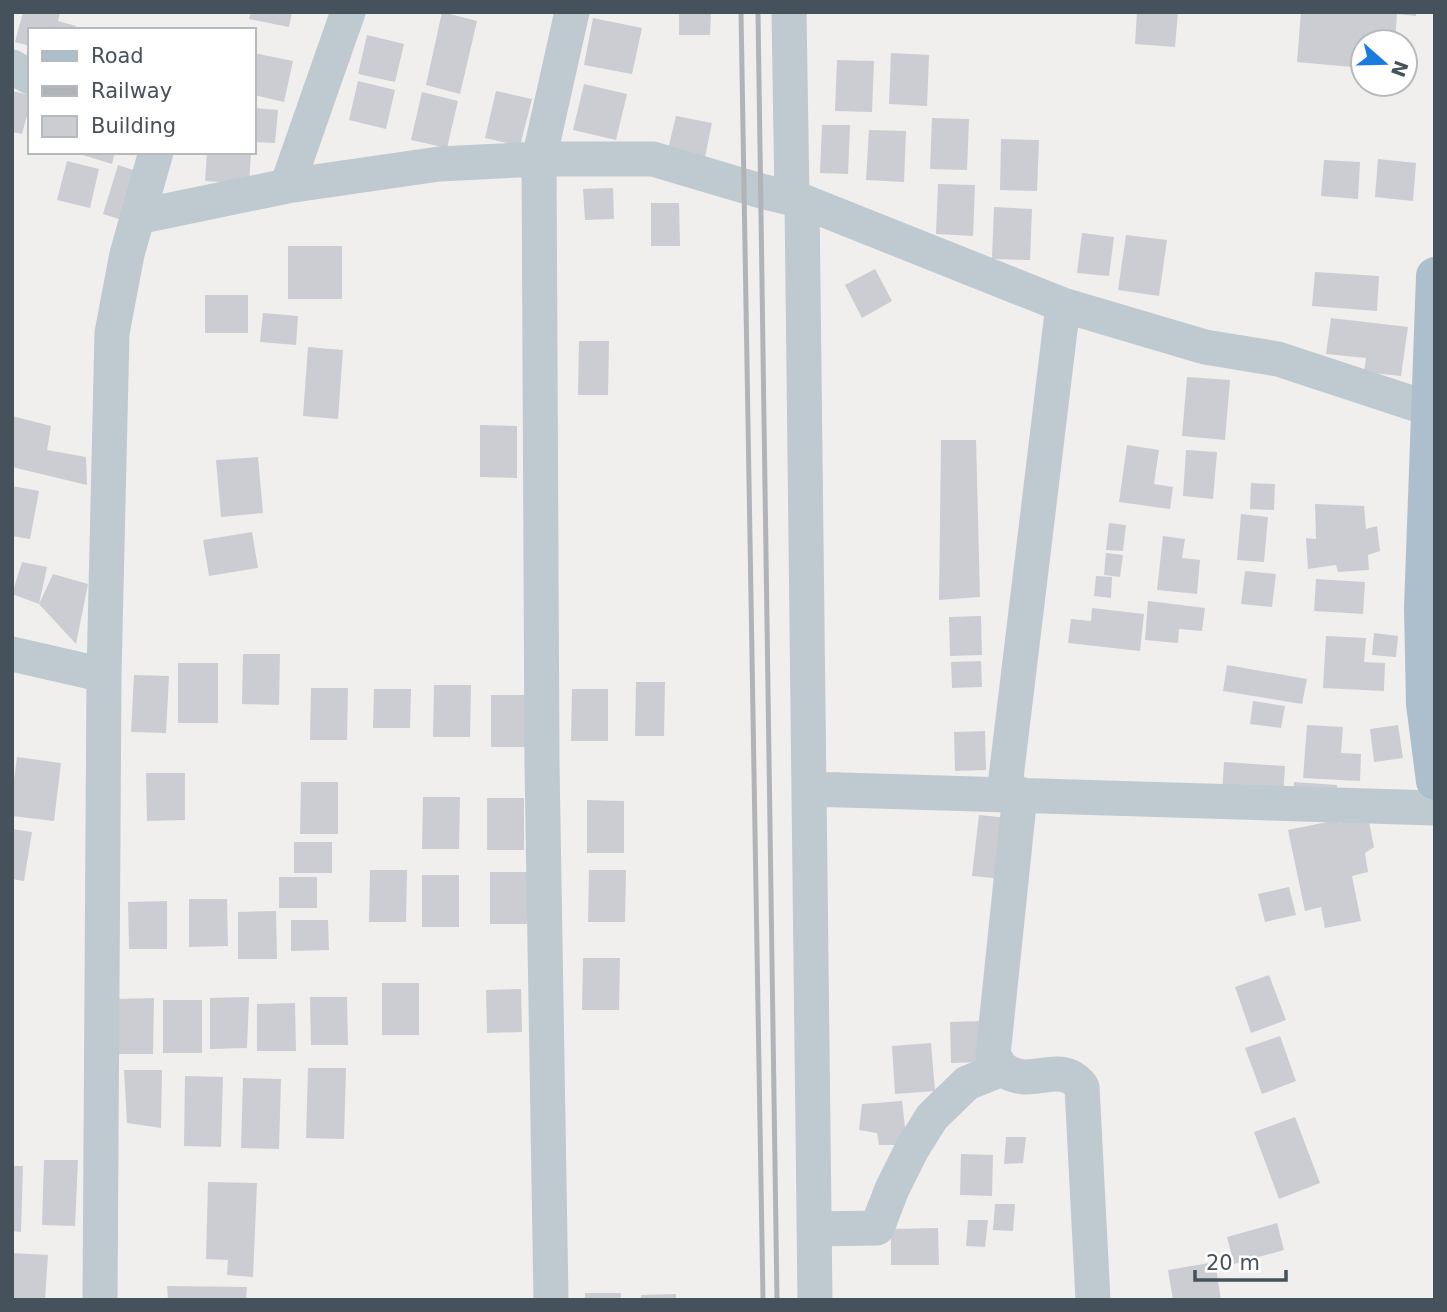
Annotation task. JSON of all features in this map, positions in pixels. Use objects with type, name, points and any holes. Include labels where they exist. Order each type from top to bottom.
[{"type":"main road","points":[[1435,276],[1423,608],[1425,704],[1435,780]]},
{"type":"street","points":[[287,186],[348,12]]},
{"type":"street","points":[[551,1300],[541,764],[539,159],[572,12]]},
{"type":"street","points":[[789,12],[797,200],[809,789],[815,1300]]},
{"type":"street","points":[[12,66],[28,76]]},
{"type":"street","points":[[100,1300],[104,675],[112,333],[127,254],[155,154]]},
{"type":"street","points":[[137,218],[287,186],[439,164],[539,159],[653,159],[797,200],[1063,305],[1205,347],[1278,359],[1430,409]]},
{"type":"street","points":[[1063,305],[1012,794],[993,1055],[1002,1069],[1022,1078],[1064,1073],[1076,1078],[1082,1087],[1093,1300]]},
{"type":"street","points":[[12,654],[104,675]]},
{"type":"street","points":[[809,789],[1435,808]]},
{"type":"street","points":[[814,1229],[877,1227],[892,1189],[932,1117],[967,1083],[1002,1069]]},
{"type":"building","points":[[23,12],[60,12],[58,21],[76,26],[28,28],[28,45],[15,42]]},
{"type":"building","points":[[251,12],[292,12],[289,27],[249,19]]},
{"type":"building","points":[[442,12],[477,21],[460,94],[426,85]]},
{"type":"building","points":[[679,12],[711,12],[710,35],[679,35]]},
{"type":"building","points":[[1137,12],[1178,12],[1175,47],[1135,44]]},
{"type":"building","points":[[1301,12],[1416,12],[1416,16],[1397,14],[1396,28],[1349,28],[1349,67],[1297,62]]},
{"type":"building","points":[[593,18],[642,28],[632,74],[584,65]]},
{"type":"building","points":[[367,35],[404,44],[395,82],[358,74]]},
{"type":"building","points":[[256,53],[293,61],[284,102],[256,95]]},
{"type":"building","points":[[891,53],[929,55],[927,106],[889,104]]},
{"type":"building","points":[[837,60],[874,61],[872,112],[835,111]]},
{"type":"building","points":[[358,81],[395,90],[386,129],[349,120]]},
{"type":"building","points":[[584,84],[627,94],[616,140],[573,130]]},
{"type":"building","points":[[12,91],[28,95],[28,112],[22,134],[12,132]]},
{"type":"building","points":[[496,91],[532,99],[520,146],[485,138]]},
{"type":"building","points":[[422,92],[458,101],[447,148],[411,140]]},
{"type":"building","points":[[256,108],[278,110],[275,143],[256,142]]},
{"type":"building","points":[[676,116],[712,123],[705,157],[668,149]]},
{"type":"building","points":[[932,118],[969,119],[967,170],[930,169]]},
{"type":"building","points":[[822,125],[850,125],[848,174],[820,173]]},
{"type":"building","points":[[869,130],[906,131],[904,182],[866,180]]},
{"type":"building","points":[[1001,139],[1039,140],[1037,191],[1000,190]]},
{"type":"building","points":[[80,154],[114,154],[112,164]]},
{"type":"building","points":[[207,154],[251,154],[249,184],[205,181]]},
{"type":"building","points":[[1378,159],[1416,163],[1413,201],[1375,197]]},
{"type":"building","points":[[1324,160],[1360,162],[1358,199],[1321,196]]},
{"type":"building","points":[[67,161],[99,169],[90,208],[57,200]]},
{"type":"building","points":[[118,165],[139,172],[125,221],[103,214]]},
{"type":"building","points":[[938,184],[975,185],[973,236],[936,234]]},
{"type":"building","points":[[613,188],[614,219],[585,220],[583,189]]},
{"type":"building","points":[[651,203],[679,203],[680,246],[651,246]]},
{"type":"building","points":[[994,207],[1032,209],[1030,260],[992,259]]},
{"type":"building","points":[[1082,233],[1114,237],[1109,276],[1077,273]]},
{"type":"building","points":[[1126,235],[1167,240],[1159,296],[1118,290]]},
{"type":"building","points":[[288,246],[342,246],[342,299],[288,299]]},
{"type":"building","points":[[875,269],[892,301],[862,318],[845,285]]},
{"type":"building","points":[[1315,272],[1379,276],[1377,311],[1312,306]]},
{"type":"building","points":[[205,295],[248,295],[248,333],[205,333]]},
{"type":"building","points":[[263,313],[298,316],[296,345],[260,342]]},
{"type":"building","points":[[1331,318],[1408,327],[1401,376],[1364,372],[1366,358],[1326,354]]},
{"type":"building","points":[[579,341],[609,341],[608,395],[578,395]]},
{"type":"building","points":[[308,347],[343,350],[338,419],[303,416]]},
{"type":"building","points":[[1187,377],[1230,380],[1225,440],[1182,436]]},
{"type":"building","points":[[12,416],[51,426],[47,450],[86,457],[87,485],[12,467]]},
{"type":"building","points":[[480,425],[517,426],[517,478],[480,477]]},
{"type":"building","points":[[941,440],[976,440],[980,597],[939,600]]},
{"type":"building","points":[[1127,445],[1159,450],[1154,484],[1173,487],[1170,509],[1119,502]]},
{"type":"building","points":[[1186,450],[1217,452],[1213,499],[1183,496]]},
{"type":"building","points":[[258,457],[263,513],[221,517],[216,460]]},
{"type":"building","points":[[1251,483],[1275,484],[1274,510],[1250,509]]},
{"type":"building","points":[[12,486],[39,491],[30,539],[12,536]]},
{"type":"building","points":[[1315,504],[1364,506],[1366,529],[1377,526],[1380,551],[1368,555],[1369,570],[1338,572],[1336,565],[1308,569],[1306,538],[1316,539]]},
{"type":"building","points":[[1241,514],[1268,517],[1264,562],[1237,560]]},
{"type":"building","points":[[1109,523],[1126,525],[1123,551],[1106,550]]},
{"type":"building","points":[[252,532],[258,568],[209,576],[203,540]]},
{"type":"building","points":[[1163,536],[1185,539],[1182,558],[1200,560],[1197,594],[1157,590]]},
{"type":"building","points":[[1106,553],[1123,555],[1120,577],[1104,575]]},
{"type":"building","points":[[22,562],[47,567],[39,604],[12,594]]},
{"type":"building","points":[[1245,571],[1276,574],[1272,607],[1241,604]]},
{"type":"building","points":[[53,574],[88,584],[76,644],[39,604]]},
{"type":"building","points":[[1096,576],[1112,577],[1111,598],[1094,596]]},
{"type":"building","points":[[1316,579],[1365,582],[1363,614],[1314,611]]},
{"type":"building","points":[[1148,601],[1205,608],[1202,631],[1179,629],[1178,643],[1145,640]]},
{"type":"building","points":[[1092,608],[1144,614],[1140,651],[1068,643],[1071,619],[1091,621]]},
{"type":"building","points":[[981,616],[982,655],[950,656],[949,617]]},
{"type":"building","points":[[1374,633],[1398,636],[1396,657],[1372,655]]},
{"type":"building","points":[[1326,636],[1366,638],[1364,662],[1385,663],[1384,691],[1323,688]]},
{"type":"building","points":[[243,654],[280,654],[279,705],[242,704]]},
{"type":"building","points":[[981,661],[982,687],[952,688],[951,662]]},
{"type":"building","points":[[178,663],[218,663],[218,723],[178,723]]},
{"type":"building","points":[[1227,665],[1307,679],[1302,704],[1223,691]]},
{"type":"building","points":[[134,675],[169,676],[166,733],[131,732]]},
{"type":"building","points":[[636,682],[665,682],[664,736],[635,736]]},
{"type":"building","points":[[434,685],[471,685],[470,737],[433,737]]},
{"type":"building","points":[[311,688],[348,688],[347,740],[310,740]]},
{"type":"building","points":[[374,689],[411,689],[410,728],[373,728]]},
{"type":"building","points":[[572,689],[608,689],[608,741],[571,741]]},
{"type":"building","points":[[491,695],[528,695],[528,747],[491,747]]},
{"type":"building","points":[[1253,701],[1285,706],[1281,728],[1250,724]]},
{"type":"building","points":[[1307,725],[1343,727],[1341,753],[1361,754],[1360,781],[1303,778]]},
{"type":"building","points":[[1398,725],[1403,758],[1374,762],[1370,729]]},
{"type":"building","points":[[985,731],[986,770],[955,771],[954,732]]},
{"type":"building","points":[[17,757],[61,763],[54,821],[12,816]]},
{"type":"building","points":[[1224,762],[1285,766],[1283,797],[1222,794]]},
{"type":"building","points":[[146,773],[185,773],[185,820],[147,821]]},
{"type":"building","points":[[301,782],[338,782],[338,834],[300,834]]},
{"type":"building","points":[[1294,782],[1337,785],[1336,800],[1293,797]]},
{"type":"building","points":[[423,797],[460,797],[459,849],[422,849]]},
{"type":"building","points":[[487,798],[524,798],[524,850],[487,850]]},
{"type":"building","points":[[587,800],[624,801],[624,853],[587,853]]},
{"type":"building","points":[[979,815],[1009,818],[1002,879],[972,876]]},
{"type":"building","points":[[1368,817],[1374,847],[1365,853],[1368,872],[1352,876],[1361,921],[1325,928],[1321,907],[1305,911],[1288,830]]},
{"type":"building","points":[[12,829],[32,832],[24,881],[12,879]]},
{"type":"building","points":[[294,842],[332,842],[332,873],[294,873]]},
{"type":"building","points":[[370,870],[407,870],[406,922],[369,922]]},
{"type":"building","points":[[589,870],[626,870],[625,922],[588,922]]},
{"type":"building","points":[[490,872],[527,872],[527,924],[490,924]]},
{"type":"building","points":[[422,875],[459,875],[459,927],[422,927]]},
{"type":"building","points":[[279,877],[317,877],[317,908],[279,908]]},
{"type":"building","points":[[1289,887],[1296,915],[1265,922],[1258,894]]},
{"type":"building","points":[[189,899],[227,899],[228,946],[189,947]]},
{"type":"building","points":[[167,901],[167,949],[129,949],[128,902]]},
{"type":"building","points":[[276,911],[277,959],[238,959],[238,912]]},
{"type":"building","points":[[291,920],[328,920],[329,950],[291,951]]},
{"type":"building","points":[[583,958],[620,958],[619,1010],[582,1010]]},
{"type":"building","points":[[1269,975],[1286,1020],[1251,1033],[1235,987]]},
{"type":"building","points":[[382,983],[419,983],[419,1035],[382,1035]]},
{"type":"building","points":[[521,989],[522,1032],[487,1033],[486,990]]},
{"type":"building","points":[[249,997],[247,1048],[210,1049],[210,998]]},
{"type":"building","points":[[310,997],[347,997],[348,1045],[311,1045]]},
{"type":"building","points":[[154,998],[153,1054],[117,1054],[116,999]]},
{"type":"building","points":[[163,1000],[202,1000],[202,1053],[163,1053]]},
{"type":"building","points":[[295,1003],[296,1051],[257,1051],[257,1004]]},
{"type":"building","points":[[981,1021],[982,1062],[951,1063],[950,1022]]},
{"type":"building","points":[[1280,1036],[1296,1081],[1262,1094],[1245,1048]]},
{"type":"building","points":[[931,1043],[935,1091],[895,1094],[892,1046]]},
{"type":"building","points":[[308,1068],[346,1068],[344,1139],[306,1138]]},
{"type":"building","points":[[124,1070],[162,1070],[161,1128],[127,1123]]},
{"type":"building","points":[[185,1076],[223,1077],[221,1147],[184,1146]]},
{"type":"building","points":[[243,1078],[281,1079],[279,1149],[241,1148]]},
{"type":"building","points":[[902,1101],[907,1145],[879,1145],[877,1133],[859,1130],[862,1104]]},
{"type":"building","points":[[1295,1117],[1320,1183],[1279,1199],[1254,1132]]},
{"type":"building","points":[[1006,1137],[1026,1137],[1023,1163],[1004,1164]]},
{"type":"building","points":[[961,1154],[993,1155],[992,1196],[960,1195]]},
{"type":"building","points":[[44,1160],[78,1160],[75,1226],[42,1225]]},
{"type":"building","points":[[12,1166],[23,1166],[21,1232],[12,1231]]},
{"type":"building","points":[[208,1182],[257,1183],[253,1277],[227,1275],[228,1260],[206,1259]]},
{"type":"building","points":[[995,1204],[1015,1204],[1013,1231],[993,1230]]},
{"type":"building","points":[[968,1220],[988,1220],[985,1247],[966,1246]]},
{"type":"building","points":[[1277,1223],[1284,1250],[1234,1264],[1227,1237]]},
{"type":"building","points":[[938,1228],[939,1265],[891,1265],[891,1229]]},
{"type":"building","points":[[12,1253],[48,1255],[45,1300],[12,1300]]},
{"type":"building","points":[[1215,1262],[1221,1300],[1173,1300],[1168,1270]]},
{"type":"building","points":[[167,1286],[247,1287],[246,1300],[168,1300]]},
{"type":"building","points":[[585,1293],[621,1293],[621,1300],[585,1300]]},
{"type":"building","points":[[676,1294],[676,1300],[641,1300],[641,1295]]},
{"type":"railway","points":[[741,12],[763,1300]]},
{"type":"railway","points":[[758,12],[777,1300]]}]
